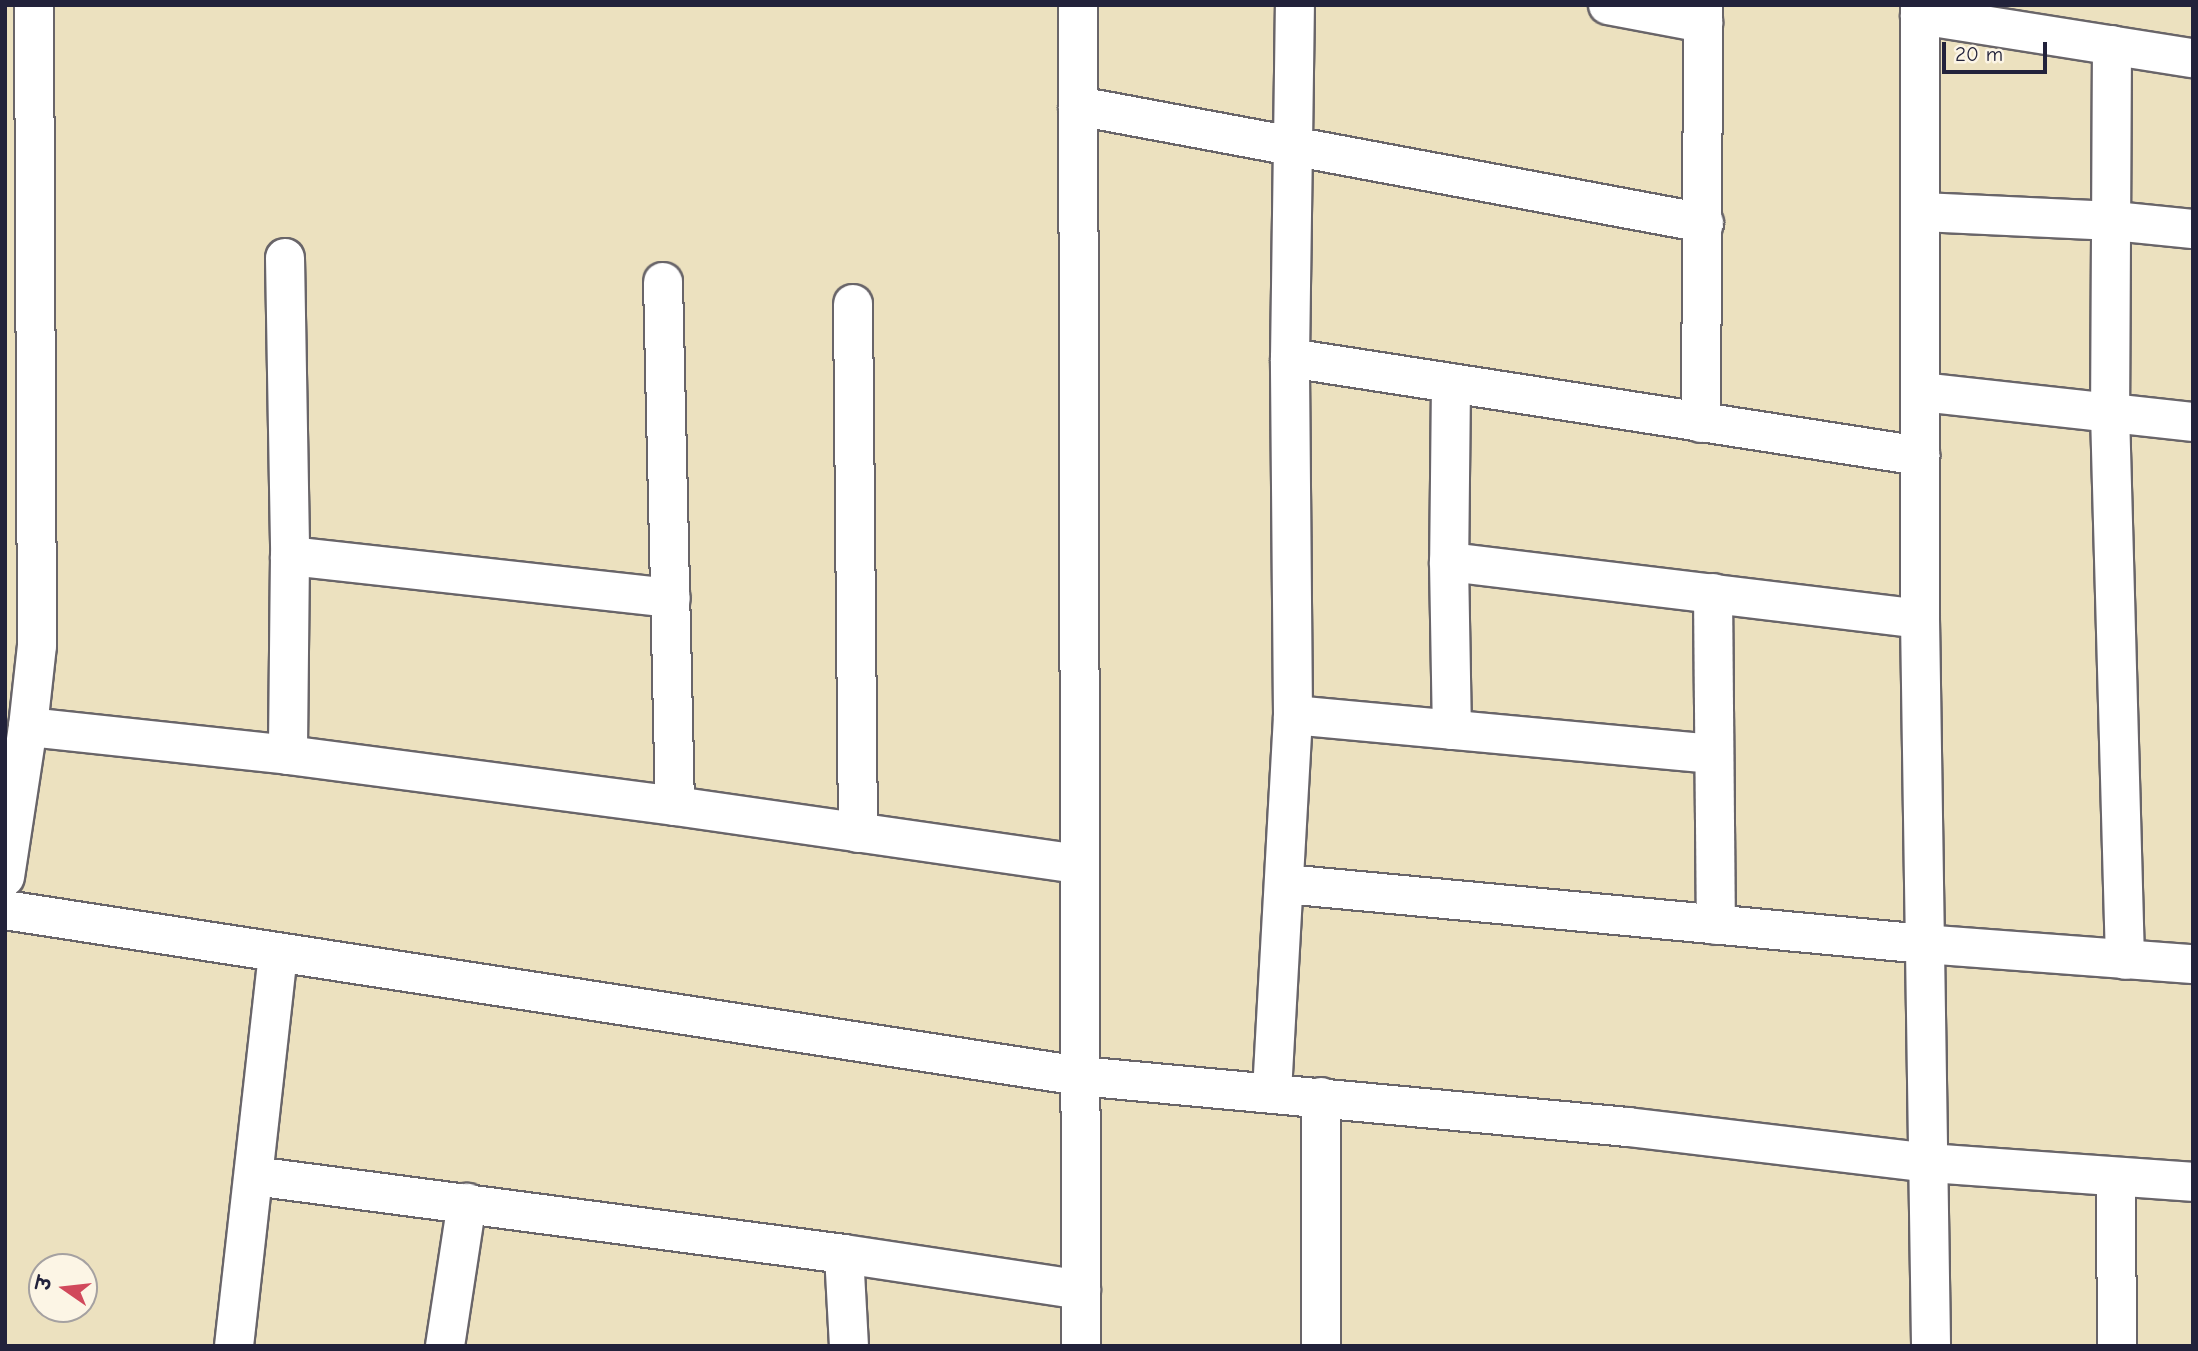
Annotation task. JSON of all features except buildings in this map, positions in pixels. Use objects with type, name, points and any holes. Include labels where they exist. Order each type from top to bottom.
[{"type":"street","points":[[5,877],[11,797],[28,727],[21,644],[19,175],[34,5]]},
{"type":"street","points":[[1078,5],[1081,1346]]},
{"type":"street","points":[[1272,1092],[1286,884],[1293,715],[1290,358],[1295,5]]},
{"type":"street","points":[[1608,5],[1703,14],[1701,424]]},
{"type":"street","points":[[1931,1346],[1920,619],[1920,10],[2193,58]]},
{"type":"street","points":[[2112,45],[2110,413],[2125,960]]},
{"type":"street","points":[[1078,106],[1704,223]]},
{"type":"street","points":[[1922,212],[2113,221],[2193,229]]},
{"type":"street","points":[[285,258],[290,556],[288,755]]},
{"type":"street","points":[[663,282],[675,806]]},
{"type":"street","points":[[853,304],[858,833]]},
{"type":"street","points":[[1290,358],[1920,456]]},
{"type":"street","points":[[1451,383],[1449,562],[1452,730]]},
{"type":"street","points":[[1921,392],[2193,422]]},
{"type":"street","points":[[290,556],[671,598]]},
{"type":"street","points":[[1449,562],[1920,619]]},
{"type":"street","points":[[1713,593],[1716,925]]},
{"type":"street","points":[[1293,715],[1713,754]]},
{"type":"street","points":[[28,727],[288,755],[675,806],[1079,864]]},
{"type":"street","points":[[1286,884],[1924,944],[2193,964]]},
{"type":"street","points":[[5,911],[1080,1076],[1628,1126],[1929,1163],[2193,1182]]},
{"type":"street","points":[[234,1346],[278,953]]},
{"type":"street","points":[[1321,1097],[1321,1346]]},
{"type":"street","points":[[254,1176],[844,1254],[1081,1290]]},
{"type":"street","points":[[2116,1178],[2117,1346]]},
{"type":"street","points":[[445,1346],[467,1203]]},
{"type":"street","points":[[844,1254],[849,1346]]}]
